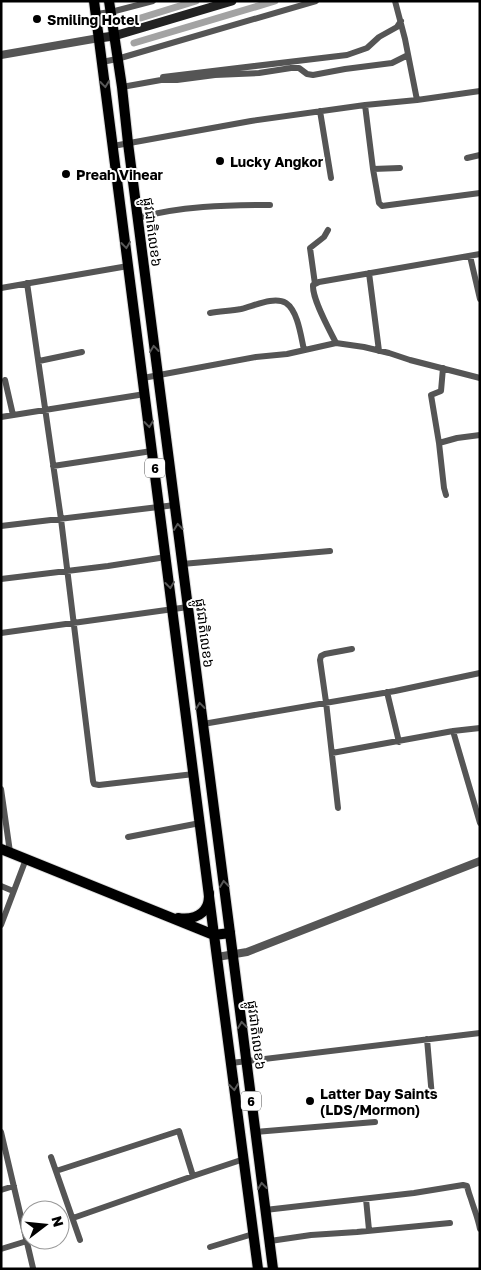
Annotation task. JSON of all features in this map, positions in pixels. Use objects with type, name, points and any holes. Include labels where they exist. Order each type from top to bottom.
[{"type":"main road","name":"ផ្លូវជាតិលេខ៦","points":[[94,1],[258,1269]]},
{"type":"main road","name":"ផ្លូវជាតិលេខ៦","points":[[110,1],[273,1269]]},
{"type":"main road","points":[[99,38],[114,36],[232,1]]},
{"type":"main road","points":[[5,851],[214,935],[230,933]]},
{"type":"main road","points":[[170,917],[186,919],[201,913],[207,906],[210,893]]},
{"type":"street","points":[[96,14],[153,1]]},
{"type":"street","points":[[102,62],[316,1]]},
{"type":"street","points":[[395,1],[401,21],[417,100]]},
{"type":"street","points":[[142,84],[146,79],[347,55],[367,48],[378,37],[397,27],[401,21]]},
{"type":"street","points":[[1,55],[99,38]]},
{"type":"street","points":[[122,87],[161,80],[259,73],[291,68],[299,68],[312,75],[392,63],[408,55]]},
{"type":"street","points":[[113,146],[250,121],[480,91]]},
{"type":"street","points":[[365,105],[373,170],[379,203],[382,206],[480,193]]},
{"type":"street","points":[[320,111],[331,178]]},
{"type":"street","points":[[467,158],[480,155]]},
{"type":"street","points":[[373,170],[400,168]]},
{"type":"street","points":[[137,218],[158,212],[177,210],[235,205],[270,205]]},
{"type":"street","points":[[328,230],[324,238],[310,248],[315,284],[312,286],[314,295],[336,343]]},
{"type":"street","points":[[315,284],[480,254]]},
{"type":"street","points":[[470,256],[478,282],[480,299]]},
{"type":"street","points":[[1,288],[128,266]]},
{"type":"street","points":[[369,274],[380,351]]},
{"type":"street","points":[[27,283],[62,519],[94,784],[194,774]]},
{"type":"street","points":[[210,313],[241,309],[266,302],[277,301],[287,304],[293,311],[298,323],[304,350]]},
{"type":"street","points":[[143,378],[256,357],[286,354],[336,343],[364,347],[480,378]]},
{"type":"street","points":[[39,360],[82,352]]},
{"type":"street","points":[[443,368],[441,391],[431,395],[446,495]]},
{"type":"street","points":[[5,380],[13,415]]},
{"type":"street","points":[[1,417],[145,394]]},
{"type":"street","points":[[439,442],[480,435]]},
{"type":"street","points":[[54,466],[152,451]]},
{"type":"street","points":[[1,526],[175,505]]},
{"type":"street","points":[[182,564],[330,551]]},
{"type":"street","points":[[1,579],[166,557]]},
{"type":"street","points":[[1,633],[188,607]]},
{"type":"street","points":[[338,808],[320,660],[321,656],[352,649]]},
{"type":"street","points":[[203,724],[387,692],[480,673]]},
{"type":"street","points":[[387,692],[399,742]]},
{"type":"street","points":[[332,753],[453,731],[480,728]]},
{"type":"street","points":[[453,731],[480,823]]},
{"type":"street","points":[[1,789],[5,851]]},
{"type":"street","points":[[128,837],[200,823]]},
{"type":"street","points":[[1,925],[26,859]]},
{"type":"street","points":[[217,957],[247,952],[479,862]]},
{"type":"street","points":[[1,886],[13,891]]},
{"type":"street","points":[[231,1064],[480,1033]]},
{"type":"street","points":[[427,1039],[432,1097]]},
{"type":"street","points":[[255,1132],[376,1122]]},
{"type":"street","points":[[56,1171],[179,1131],[193,1176]]},
{"type":"street","points":[[1,1132],[20,1211]]},
{"type":"street","points":[[51,1157],[80,1240]]},
{"type":"street","points":[[73,1218],[244,1159]]},
{"type":"street","points":[[265,1210],[414,1193],[463,1185],[468,1188],[480,1228]]},
{"type":"street","points":[[1,1190],[14,1186]]},
{"type":"street","points":[[366,1199],[369,1230]]},
{"type":"street","points":[[270,1241],[311,1235],[450,1223]]},
{"type":"street","points":[[210,1247],[253,1234]]},
{"type":"street","points":[[1,1249],[20,1243]]},
{"type":"street","points":[[29,1250],[33,1268]]},
{"type":"waterway","points":[[131,21],[196,1]]},
{"type":"waterway","points":[[134,43],[275,1]]},
{"type":"place","name":"Smiling Hotel","points":[[37,19]]},
{"type":"place","name":"Lucky Angkor","points":[[220,161]]},
{"type":"place","name":"Preah Vihear","points":[[66,174]]},
{"type":"place","name":"Latter Day Saints (LDS/Mormon)","points":[[310,1101]]}]
